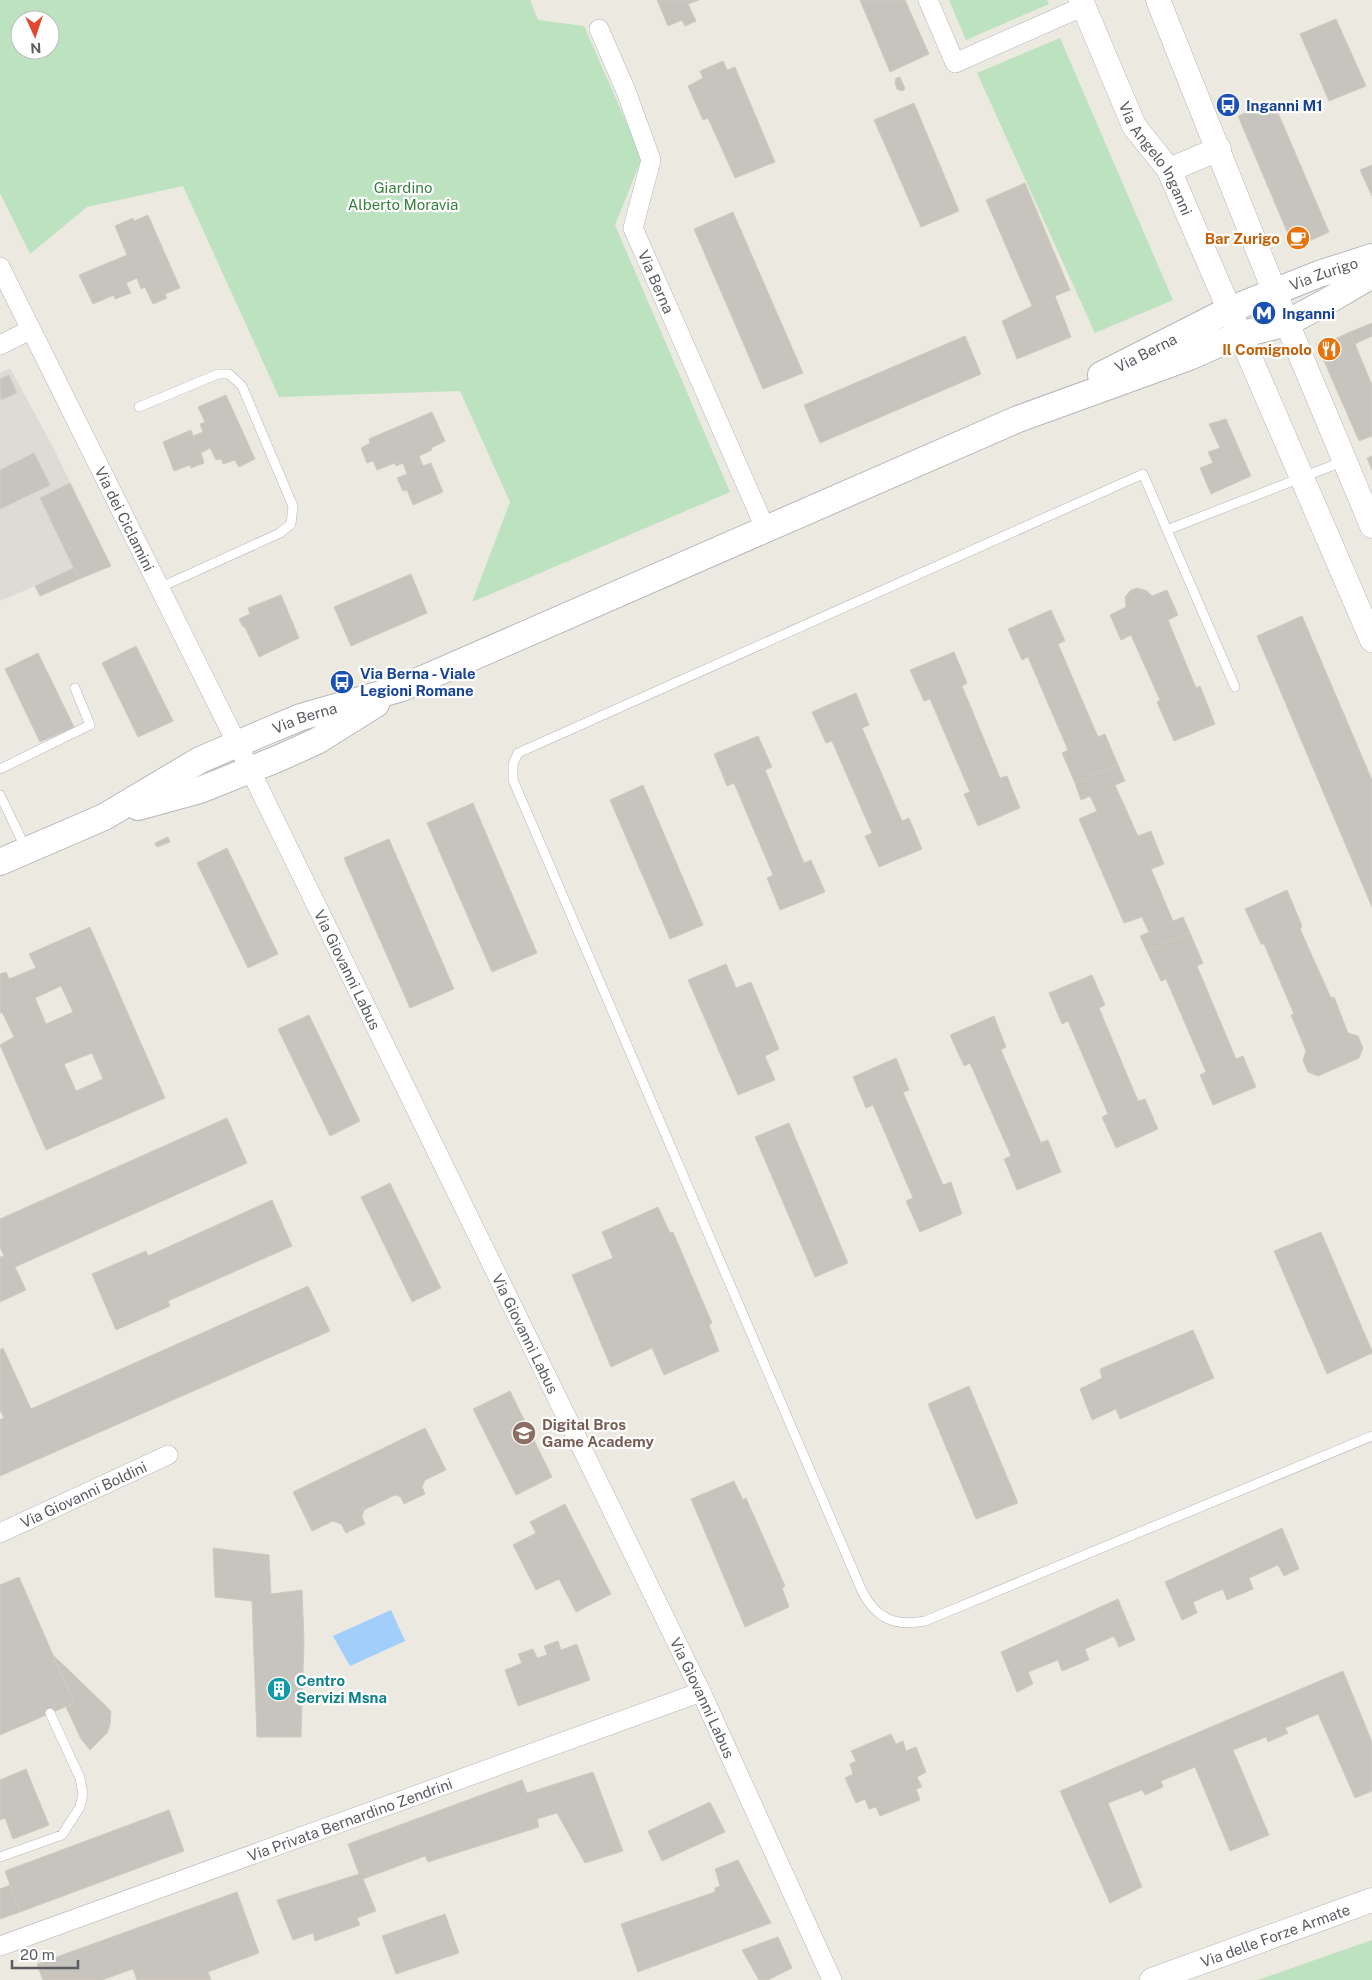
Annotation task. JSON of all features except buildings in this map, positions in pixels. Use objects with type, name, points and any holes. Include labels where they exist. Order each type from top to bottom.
[{"type":"main road","name":"Via Zurigo","points":[[1276,292],[1319,274],[1372,257]]},
{"type":"main road","name":"Via Zurigo","points":[[1287,323],[1372,275]]},
{"type":"main road","name":"Via Berna","points":[[1018,419],[1229,310],[1276,292]]},
{"type":"main road","name":"Via Berna","points":[[104,817],[200,760],[301,717],[402,688],[1018,419],[1189,357],[1239,335],[1287,323]]},
{"type":"main road","name":"Via Berna","points":[[104,817],[200,790],[317,741],[402,688]]},
{"type":"main road","points":[[0,862],[104,817]]},
{"type":"street","name":"Via Angelo Inganni","points":[[928,0],[954,64],[1083,2],[1134,126],[1169,170],[1372,640]]},
{"type":"street","points":[[1158,0],[1287,323],[1372,526]]},
{"type":"street","name":"Via Berna","points":[[599,29],[626,91],[651,160],[633,228],[766,530]]},
{"type":"street","points":[[1169,170],[1219,149]]},
{"type":"street","name":"Via dei Ciclamini","points":[[0,267],[250,770]]},
{"type":"street","points":[[0,344],[30,330]]},
{"type":"street","name":"Via Giovanni Labus","points":[[250,770],[701,1692],[832,1980]]},
{"type":"street","name":"Via Giovanni Boldini","points":[[0,1533],[168,1455]]},
{"type":"street","name":"Via Privata Bernardino Zendrini","points":[[0,1946],[701,1692]]},
{"type":"street","name":"Via delle Forze Armate","points":[[1152,1980],[1372,1900]]},
{"type":"lane","points":[[138,407],[218,374],[229,374],[242,386],[293,506],[291,524],[280,533],[159,588]]},
{"type":"lane","points":[[1167,530],[1344,461]]},
{"type":"lane","points":[[1235,687],[1143,474],[518,753],[512,764],[513,780],[870,1607],[882,1616],[908,1624],[932,1618],[1372,1436]]},
{"type":"lane","points":[[0,769],[90,725],[75,688]]},
{"type":"lane","points":[[0,795],[26,850]]},
{"type":"lane","points":[[0,1857],[62,1835],[80,1807],[83,1794],[80,1778],[50,1713]]},
{"type":"shaded area","points":[[10,368],[53,447],[111,566],[40,596],[35,586],[0,601],[0,373]]},
{"type":"green space","name":"Giardino Alberto Moravia","points":[[0,0],[530,0],[538,20],[584,26],[642,158],[615,225],[730,492],[472,602],[510,502],[460,391],[279,397],[183,186],[87,207],[30,254],[0,193]]},
{"type":"green space","points":[[949,0],[1047,0],[1049,4],[966,40]]},
{"type":"green space","points":[[1060,38],[1173,300],[1095,333],[977,73]]},
{"type":"green space","points":[[1372,1940],[1372,1980],[1258,1980]]},
{"type":"water","points":[[391,1610],[405,1641],[350,1666],[333,1636]]},
{"type":"place","name":"Inganni M1","points":[[1228,105]]},
{"type":"place","name":"Bar Zurigo","points":[[1298,238]]},
{"type":"place","name":"Inganni","points":[[1264,313]]},
{"type":"place","name":"Il Comignolo","points":[[1329,349]]},
{"type":"place","name":"Via Berna - Viale Legioni Romane","points":[[342,682]]},
{"type":"place","name":"Digital Bros Game Academy","points":[[524,1433]]},
{"type":"place","name":"Centro Servizi Msna","points":[[279,1689]]}]
